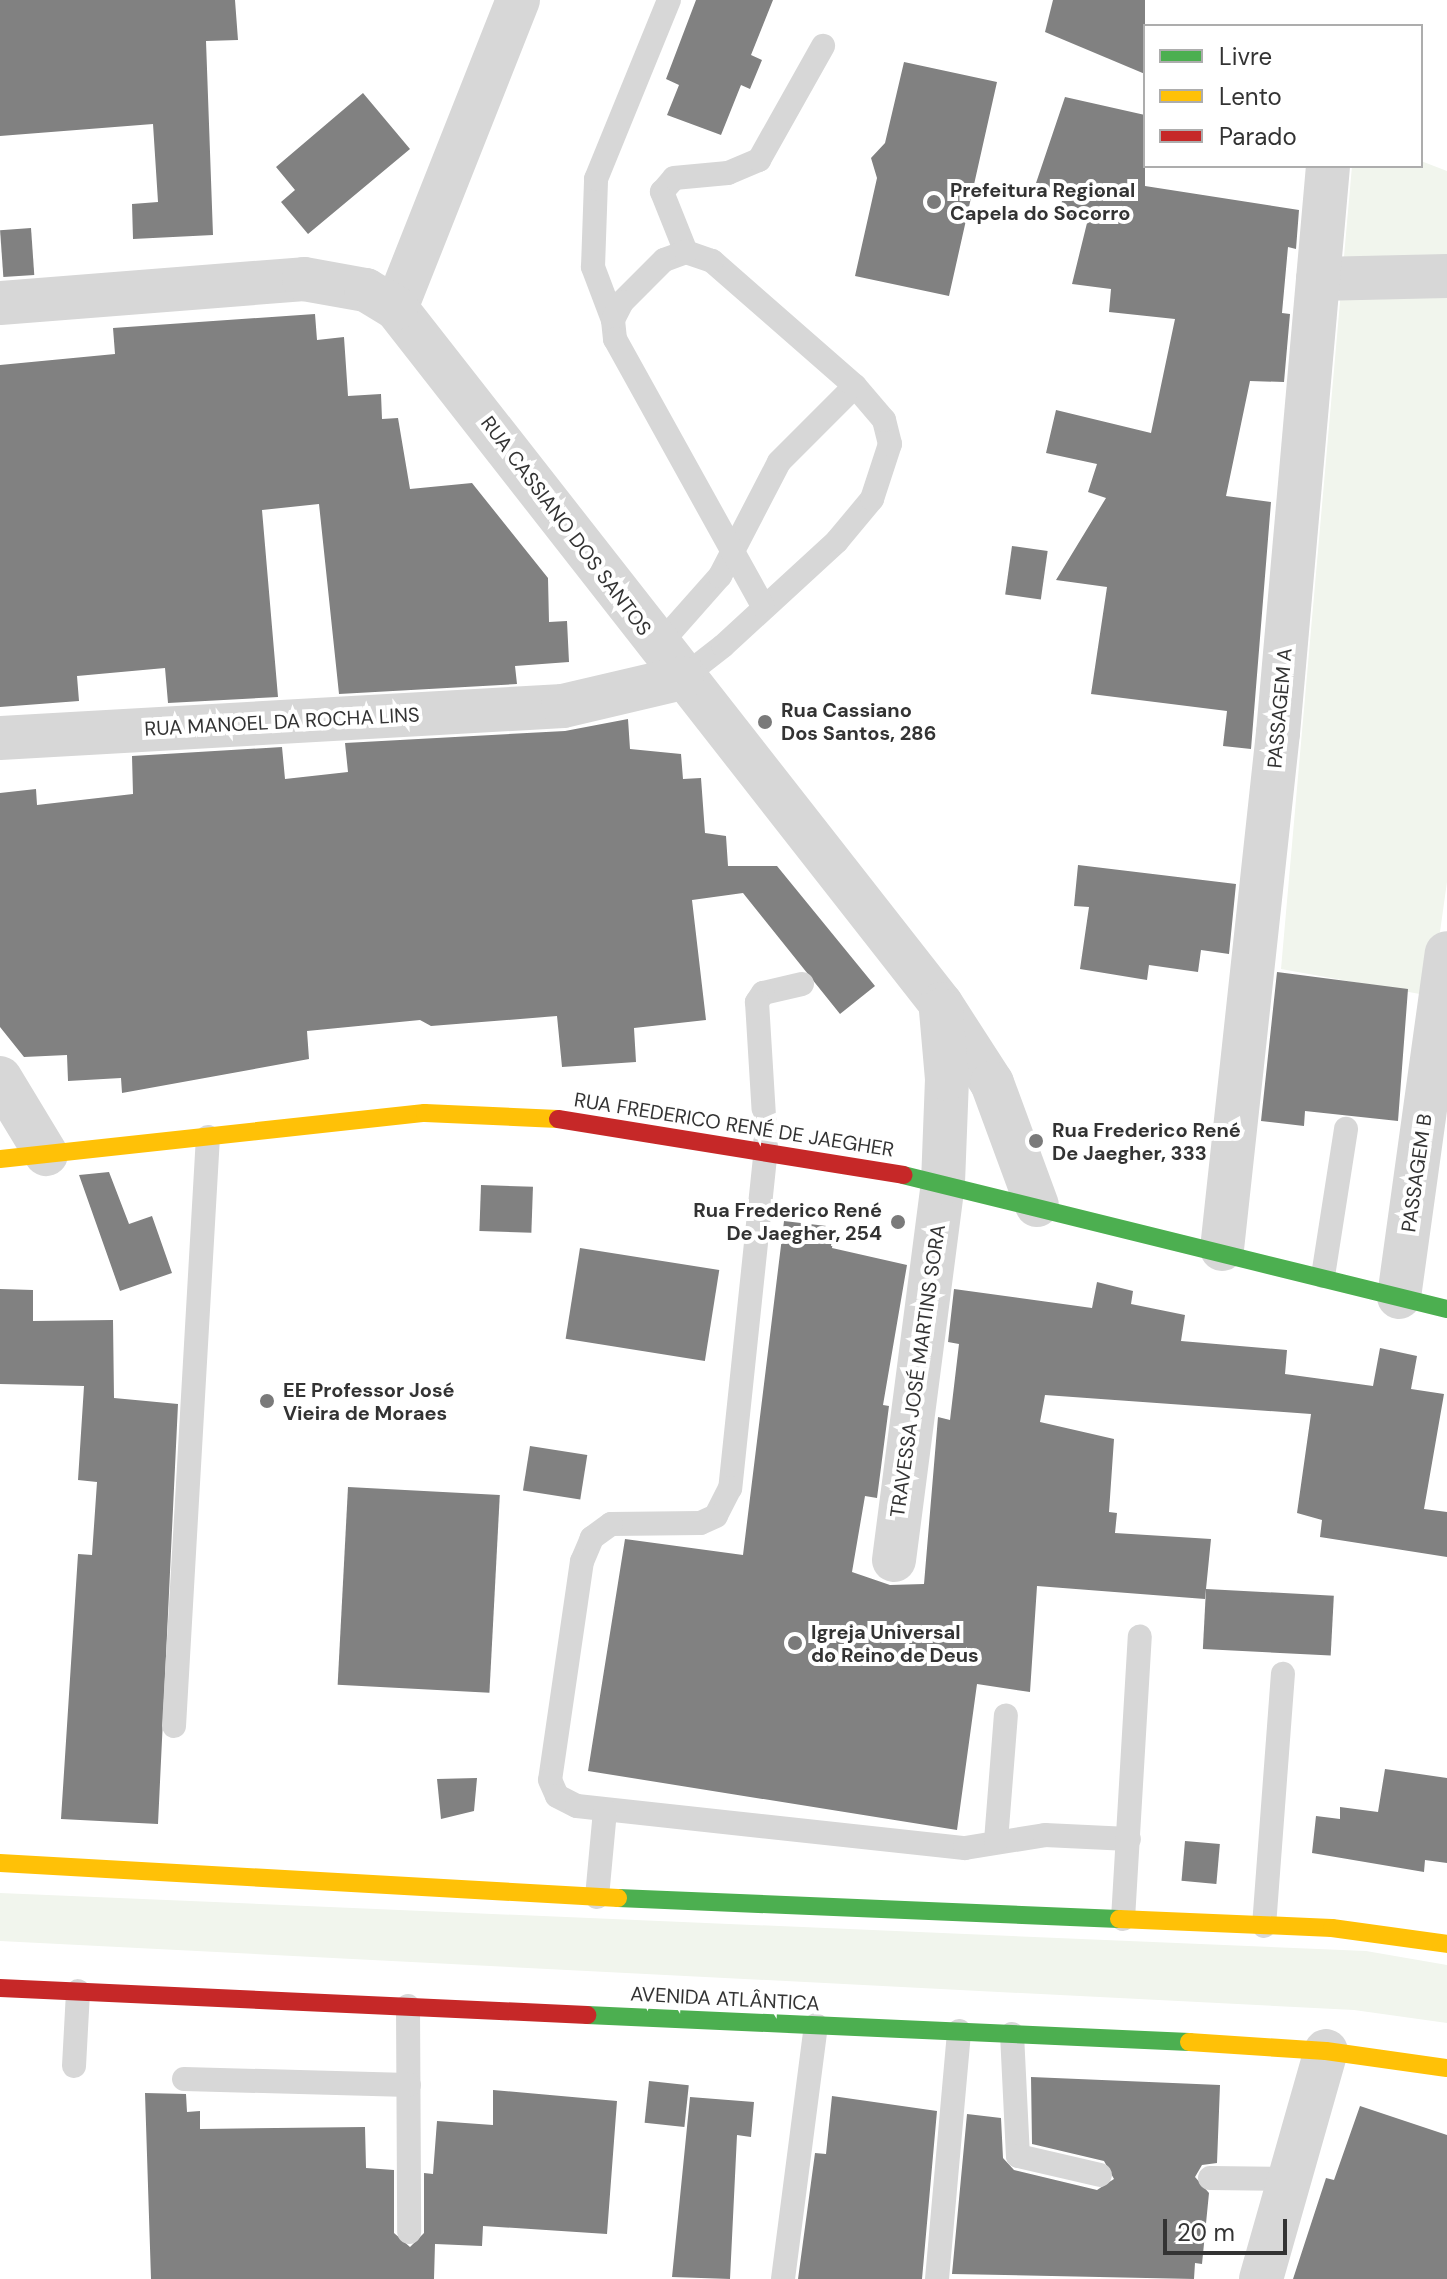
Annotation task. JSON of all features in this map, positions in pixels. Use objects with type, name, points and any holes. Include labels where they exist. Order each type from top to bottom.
[{"type":"main road","name":"RUA FREDERICO RENÉ DE JAEGHER","points":[[0,1159],[425,1113],[553,1118],[766,1148],[943,1183],[1222,1249],[1447,1309]]},
{"type":"main road","points":[[0,1863],[597,1897],[1264,1926],[1446,1942]]},
{"type":"main road","name":"AVENIDA ATLÂNTICA","points":[[0,1988],[959,2031],[1326,2051],[1447,2068]]},
{"type":"street","points":[[0,303],[304,279],[366,290],[396,308],[518,0]]},
{"type":"street","name":"PASSAGEM A","points":[[1222,1249],[1278,733],[1328,168]]},
{"type":"street","points":[[1318,279],[1447,276]]},
{"type":"street","name":"RUA CASSIANO DOS SANTOS","points":[[396,308],[670,662],[941,1004],[992,1083],[1037,1205]]},
{"type":"street","name":"RUA MANOEL DA ROCHA LINS","points":[[0,738],[563,706],[670,662]]},
{"type":"street","name":"PASSAGEM B","points":[[1399,1297],[1447,953]]},
{"type":"street","points":[[941,1004],[947,1079],[943,1183]]},
{"type":"street","points":[[0,1078],[46,1154]]},
{"type":"street","name":"TRAVESSA JOSÉ MARTINS SORA","points":[[894,1560],[943,1183]]},
{"type":"street","points":[[1261,2279],[1326,2051]]},
{"type":"lane","points":[[669,0],[596,179],[593,267],[613,320],[615,339],[763,606]]},
{"type":"lane","points":[[686,252],[662,192],[674,178],[728,173],[759,160],[823,46]]},
{"type":"lane","points":[[613,320],[664,260],[686,252],[712,261],[855,386],[884,420],[890,444],[872,499],[837,541],[763,606],[670,662]]},
{"type":"lane","points":[[670,662],[779,462],[855,386]]},
{"type":"lane","points":[[802,984],[763,993],[757,1002],[766,1148],[725,1504],[700,1523],[611,1524],[592,1538],[582,1561],[550,1780],[557,1796],[605,1810],[965,1848],[1045,1835],[1129,1839]]},
{"type":"lane","points":[[1323,1276],[1346,1129]]},
{"type":"lane","points":[[174,1726],[208,1137]]},
{"type":"lane","points":[[1123,1919],[1140,1637]]},
{"type":"lane","points":[[1264,1926],[1283,1674]]},
{"type":"lane","points":[[996,1841],[1006,1715]]},
{"type":"lane","points":[[597,1897],[605,1810]]},
{"type":"lane","points":[[74,2066],[78,1991]]},
{"type":"lane","points":[[408,2006],[409,2232]]},
{"type":"lane","points":[[783,2279],[816,2025]]},
{"type":"lane","points":[[937,2279],[959,2031]]},
{"type":"lane","points":[[1012,2034],[1018,2156],[1100,2175]]},
{"type":"lane","points":[[184,2079],[409,2085]]},
{"type":"lane","points":[[1210,2178],[1290,2179]]},
{"type":"shaded area","points":[[1423,162],[1447,171],[1447,882],[1431,996],[1281,969],[1352,168],[1423,168]]},
{"type":"shaded area","points":[[0,1893],[1366,1951],[1447,1965],[1447,2023],[1354,2010],[0,1941]]},
{"type":"building","points":[[0,0],[235,0],[238,40],[206,41],[213,235],[133,239],[132,204],[158,202],[153,124],[0,136]]},
{"type":"building","points":[[696,0],[773,0],[751,55],[762,60],[750,89],[741,85],[721,135],[667,115],[679,85],[666,79]]},
{"type":"building","points":[[1053,0],[1145,0],[1143,73],[1045,32]]},
{"type":"building","points":[[904,62],[997,82],[949,296],[855,276],[877,178],[871,158],[885,143]]},
{"type":"building","points":[[363,93],[410,149],[308,234],[281,202],[295,190],[276,167]]},
{"type":"building","points":[[1065,97],[1143,115],[1145,186],[1299,210],[1296,249],[1288,247],[1282,313],[1290,314],[1284,382],[1250,381],[1226,496],[1271,502],[1251,749],[1223,746],[1227,711],[1091,694],[1107,587],[1056,580],[1106,498],[1088,492],[1097,464],[1046,453],[1056,410],[1151,433],[1175,319],[1109,312],[1111,289],[1072,284],[1087,223],[1057,216],[1064,195],[1035,186]]},
{"type":"building","points":[[31,228],[34,275],[3,277],[0,230]]},
{"type":"building","points":[[315,314],[317,340],[344,337],[348,396],[381,394],[382,419],[398,418],[410,489],[472,483],[548,578],[549,622],[567,621],[569,662],[515,666],[517,684],[339,694],[319,504],[262,510],[278,697],[168,703],[165,668],[77,676],[79,701],[0,707],[0,365],[115,354],[113,328]]},
{"type":"building","points":[[1012,546],[1048,551],[1041,600],[1005,595]]},
{"type":"building","points":[[628,719],[630,749],[681,754],[683,779],[701,778],[705,833],[726,836],[728,866],[777,866],[875,986],[840,1014],[743,893],[692,900],[706,1020],[634,1028],[636,1062],[562,1067],[557,1016],[431,1026],[420,1020],[307,1031],[309,1059],[122,1093],[121,1078],[68,1081],[67,1055],[24,1057],[0,1027],[0,793],[36,789],[37,805],[133,794],[132,756],[282,747],[285,779],[348,772],[345,743],[565,731]]},
{"type":"building","points":[[1078,865],[1236,884],[1229,954],[1201,950],[1198,972],[1149,965],[1147,980],[1080,969],[1089,907],[1074,906]]},
{"type":"building","points":[[1277,972],[1408,989],[1398,1121],[1305,1111],[1304,1126],[1261,1121]]},
{"type":"building","points":[[109,1172],[129,1224],[152,1216],[172,1273],[120,1291],[79,1175]]},
{"type":"building","points":[[481,1185],[533,1187],[531,1233],[479,1231]]},
{"type":"building","points":[[784,1221],[835,1227],[832,1248],[907,1265],[883,1405],[889,1406],[877,1498],[865,1496],[852,1572],[890,1585],[924,1584],[938,1417],[950,1420],[959,1344],[948,1342],[954,1289],[1092,1308],[1097,1282],[1133,1291],[1131,1304],[1185,1315],[1181,1341],[1287,1350],[1285,1374],[1373,1386],[1380,1348],[1417,1356],[1411,1389],[1444,1394],[1424,1509],[1447,1512],[1447,1557],[1320,1537],[1322,1520],[1297,1513],[1311,1414],[1045,1395],[1040,1422],[1114,1439],[1109,1512],[1117,1513],[1115,1533],[1211,1539],[1205,1599],[1037,1586],[1030,1692],[977,1684],[957,1830],[588,1771],[625,1539],[743,1555]]},
{"type":"building","points":[[580,1248],[719,1270],[705,1361],[566,1339]]},
{"type":"building","points":[[0,1289],[33,1290],[33,1321],[113,1320],[114,1398],[178,1404],[158,1824],[61,1819],[78,1554],[92,1555],[97,1482],[78,1480],[84,1386],[0,1384]]},
{"type":"building","points":[[530,1446],[587,1455],[580,1500],[523,1490]]},
{"type":"building","points":[[348,1487],[500,1495],[489,1693],[338,1685]]},
{"type":"building","points":[[1206,1589],[1334,1596],[1331,1656],[1203,1649]]},
{"type":"building","points":[[1385,1769],[1447,1778],[1447,1863],[1425,1860],[1424,1872],[1312,1853],[1316,1816],[1340,1819],[1340,1807],[1378,1812]]},
{"type":"building","points":[[477,1778],[474,1811],[441,1819],[437,1779]]},
{"type":"building","points":[[1185,1841],[1220,1844],[1216,1884],[1182,1881]]},
{"type":"building","points":[[1031,2077],[1220,2085],[1217,2163],[1202,2165],[1195,2177],[1209,2193],[1202,2264],[1195,2263],[1194,2279],[952,2274],[967,2114],[1001,2118],[1003,2158],[1014,2170],[1097,2190],[1114,2179],[1104,2161],[1032,2144]]},
{"type":"building","points":[[649,2081],[689,2085],[684,2127],[645,2123]]},
{"type":"building","points":[[493,2090],[617,2101],[607,2234],[483,2226],[482,2246],[435,2244],[434,2279],[151,2279],[145,2093],[186,2094],[187,2112],[200,2111],[200,2129],[365,2127],[366,2168],[394,2170],[394,2233],[410,2247],[424,2233],[424,2173],[433,2174],[437,2121],[493,2125]]},
{"type":"building","points":[[832,2096],[937,2111],[922,2279],[798,2279],[815,2153],[826,2154]]},
{"type":"building","points":[[690,2097],[754,2102],[751,2137],[737,2135],[730,2279],[672,2277]]},
{"type":"building","points":[[1360,2106],[1447,2135],[1447,2279],[1293,2279],[1326,2178],[1334,2180]]},
{"type":"traffic: fast","points":[[903,1175],[1447,1309]]},
{"type":"traffic: fast","points":[[618,1898],[1119,1919]]},
{"type":"traffic: fast","points":[[587,2015],[1189,2042]]},
{"type":"traffic: slow","points":[[0,1159],[425,1113],[558,1119]]},
{"type":"traffic: slow","points":[[0,1863],[618,1898]]},
{"type":"traffic: slow","points":[[1119,1919],[1332,1928],[1447,1944]]},
{"type":"traffic: slow","points":[[1189,2042],[1326,2051],[1447,2068]]},
{"type":"traffic: jam","points":[[558,1119],[903,1175]]},
{"type":"traffic: jam","points":[[0,1988],[587,2015]]},
{"type":"place","name":"Prefeitura Regional Capela do Socorro","points":[[934,202]]},
{"type":"place","name":"Rua Cassiano Dos Santos, 286","points":[[765,722]]},
{"type":"place","name":"Rua Frederico René De Jaegher, 333","points":[[1036,1141]]},
{"type":"place","name":"Rua Frederico René De Jaegher, 254","points":[[898,1222]]},
{"type":"place","name":"EE Professor José Vieira de Moraes","points":[[267,1401]]},
{"type":"place","name":"Igreja Universal do Reino de Deus","points":[[795,1643]]}]
